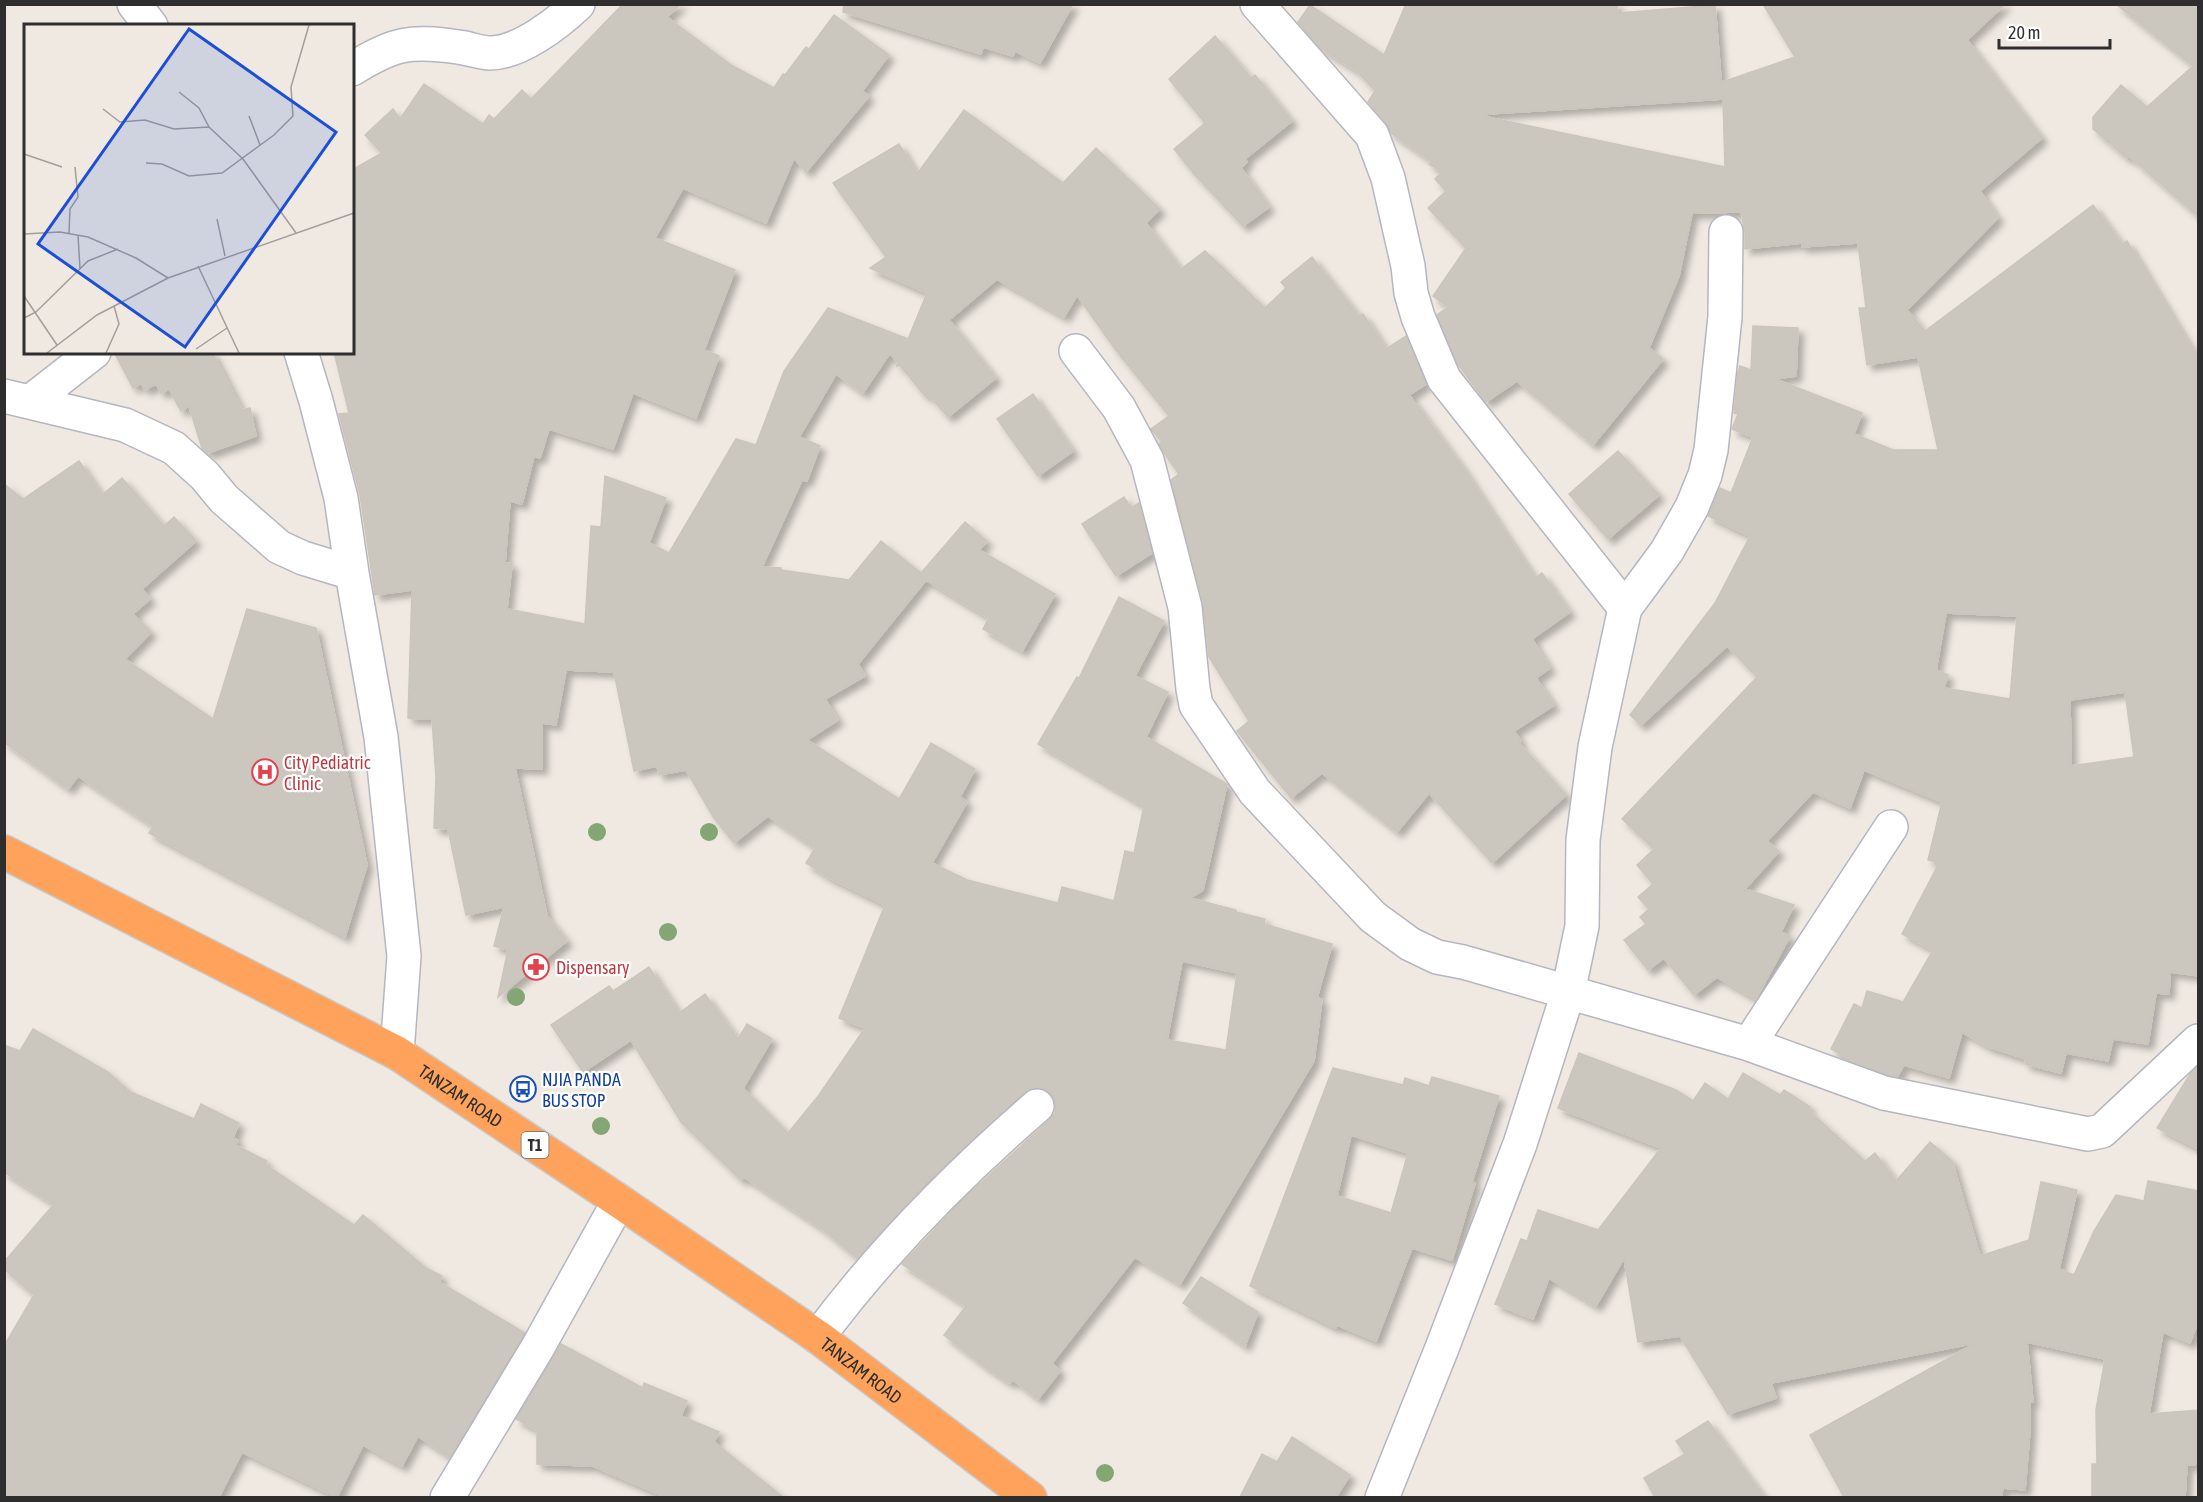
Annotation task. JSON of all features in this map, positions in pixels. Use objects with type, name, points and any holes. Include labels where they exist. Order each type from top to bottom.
[{"type":"highway","name":"TANZAM ROAD","points":[[4,852],[397,1053],[818,1337],[1030,1497]]},
{"type":"street","points":[[134,4],[149,24]]},
{"type":"street","points":[[354,68],[376,54],[396,46],[417,43],[489,53],[516,49],[569,13],[578,4]]},
{"type":"street","points":[[1257,4],[1372,135],[1388,178],[1416,309],[1444,379],[1625,608]]},
{"type":"street","points":[[1382,1497],[1520,1144],[1568,993],[1582,926],[1583,840],[1595,747],[1625,608],[1667,551],[1692,507],[1705,475],[1715,424],[1725,317],[1726,232]]},
{"type":"street","points":[[1076,351],[1119,408],[1147,460],[1185,608],[1196,705],[1255,792],[1372,917],[1410,944],[1437,957],[1463,962],[1749,1044],[1884,1093],[2088,1134],[2102,1131],[2199,1041]]},
{"type":"street","points":[[17,399],[91,354]]},
{"type":"street","points":[[302,354],[341,498],[381,737],[404,956],[397,1053]]},
{"type":"street","points":[[17,399],[125,425],[174,448],[205,476],[224,499],[279,547],[303,558],[352,573]]},
{"type":"street","points":[[1749,1044],[1891,826]]},
{"type":"street","points":[[818,1337],[852,1292],[916,1218],[982,1153],[1037,1106]]},
{"type":"street","points":[[447,1497],[538,1347],[619,1201]]},
{"type":"building","points":[[623,4],[681,4],[667,17],[731,65],[774,88],[806,47],[809,49],[834,15],[889,55],[862,91],[869,96],[806,172],[794,158],[766,223],[683,188],[655,238],[735,270],[704,350],[719,356],[696,418],[633,393],[613,449],[549,429],[540,458],[534,456],[522,504],[510,501],[505,563],[512,564],[507,609],[585,624],[591,526],[601,527],[605,476],[666,498],[649,543],[669,553],[736,439],[756,445],[784,371],[828,308],[908,339],[927,293],[870,268],[886,257],[833,183],[899,144],[917,174],[964,110],[1063,183],[1096,148],[1160,209],[1146,223],[1181,269],[1205,251],[1265,308],[1286,288],[1281,282],[1312,257],[1359,316],[1363,314],[1386,349],[1406,336],[1426,384],[1409,395],[1461,465],[1535,578],[1542,573],[1570,612],[1532,639],[1550,668],[1536,678],[1554,705],[1514,731],[1521,741],[1519,743],[1566,795],[1492,863],[1429,793],[1397,832],[1322,773],[1291,798],[1237,731],[1249,721],[1209,657],[1203,602],[1171,480],[1179,474],[1159,444],[1162,442],[1151,429],[1169,416],[1115,349],[1077,295],[1064,317],[997,279],[949,320],[996,378],[948,417],[928,394],[925,396],[899,364],[896,367],[898,363],[890,353],[863,393],[836,374],[799,437],[820,446],[807,481],[802,480],[762,567],[781,568],[781,570],[849,580],[881,541],[921,573],[965,522],[987,541],[979,550],[1055,594],[1022,651],[983,629],[989,618],[926,580],[858,664],[865,676],[825,699],[838,720],[807,740],[899,799],[931,743],[975,769],[960,797],[967,802],[932,863],[967,880],[1058,903],[1062,887],[1114,901],[1125,851],[1134,853],[1144,806],[1038,744],[1077,677],[1079,678],[1119,597],[1164,621],[1135,676],[1168,692],[1146,737],[1227,784],[1203,890],[1190,898],[1265,919],[1264,924],[1332,944],[1317,998],[1322,999],[1314,1061],[1180,1284],[1135,1257],[1052,1363],[1060,1371],[1038,1399],[1013,1380],[1010,1383],[984,1366],[944,1335],[966,1306],[902,1264],[962,1200],[1049,1120],[1055,1113],[1055,1103],[1051,1093],[1042,1088],[1034,1088],[1025,1092],[936,1174],[857,1258],[820,1227],[744,1177],[741,1180],[681,1122],[631,1040],[583,1072],[551,1025],[609,986],[613,991],[649,967],[679,1013],[705,994],[738,1039],[747,1024],[772,1039],[743,1088],[788,1133],[819,1095],[865,1028],[839,1018],[885,905],[828,877],[806,863],[815,848],[768,816],[734,843],[714,818],[686,770],[659,775],[657,766],[634,771],[614,672],[566,670],[556,725],[542,723],[542,769],[515,768],[547,916],[567,941],[498,997],[508,950],[494,946],[504,907],[466,915],[448,829],[434,828],[436,777],[432,719],[408,718],[412,590],[375,595],[360,495],[339,414],[349,413],[334,354],[354,354],[354,169],[382,153],[365,135],[393,109],[400,119],[424,84],[483,124],[489,115],[494,119],[522,90],[531,99]],"holes":[[[1182,961],[1237,973],[1226,1050],[1167,1040]]]},
{"type":"building","points":[[844,4],[1073,4],[1040,63],[1015,51],[1013,56],[983,47],[981,54],[843,12]]},
{"type":"building","points":[[1406,4],[1617,4],[1618,13],[1715,5],[1722,92],[1722,82],[1795,57],[1763,4],[2005,4],[1967,40],[2042,138],[1980,191],[1998,218],[1907,310],[1925,331],[2093,205],[2122,244],[2127,241],[2199,361],[2199,976],[2170,972],[2169,994],[2156,993],[2148,1044],[2113,1039],[2108,1061],[2066,1053],[2061,1073],[2025,1064],[2026,1059],[1989,1047],[1962,1032],[1949,1078],[1904,1065],[1897,1077],[1862,1065],[1831,1049],[1854,1004],[1862,1008],[1867,991],[1903,1002],[1933,950],[1902,934],[1939,863],[1928,860],[1942,802],[1864,770],[1850,808],[1813,792],[1767,841],[1779,851],[1745,889],[1794,905],[1781,932],[1790,936],[1756,999],[1717,977],[1694,995],[1664,958],[1648,970],[1624,940],[1646,924],[1640,917],[1649,909],[1638,897],[1653,884],[1637,865],[1654,849],[1622,819],[1757,677],[1727,646],[1641,725],[1630,715],[1715,603],[1750,536],[1708,516],[1720,488],[1731,493],[1753,437],[1732,429],[1738,414],[1734,413],[1738,372],[1740,366],[1751,370],[1753,326],[1798,328],[1796,376],[1775,379],[1862,413],[1854,434],[1893,450],[1938,450],[1918,357],[1867,365],[1859,308],[1866,308],[1858,243],[1802,247],[1802,243],[1745,249],[1745,232],[1741,212],[1692,213],[1679,276],[1649,348],[1663,359],[1593,445],[1517,381],[1486,402],[1457,363],[1437,315],[1448,307],[1433,296],[1466,248],[1428,208],[1446,191],[1435,179],[1442,172],[1429,164],[1431,161],[1391,133],[1386,123],[1368,102],[1375,91],[1357,71],[1320,48],[1298,22],[1310,5],[1384,55]],"holes":[[[1723,99],[1725,167],[1487,117],[1487,114]],[[1946,613],[2017,616],[2010,699],[1944,688],[1948,675],[1936,670]],[[2125,692],[2134,757],[2071,766],[2070,700]]]},
{"type":"building","points":[[2116,4],[2199,4],[2199,217],[2129,156],[2127,158],[2093,129],[2093,117],[2121,85],[2147,107],[2193,66]]},
{"type":"building","points":[[1215,36],[1251,78],[1255,75],[1292,121],[1245,159],[1247,162],[1241,168],[1269,207],[1243,226],[1174,149],[1205,123],[1169,79]]},
{"type":"building","points":[[115,354],[213,354],[242,410],[250,408],[256,436],[208,453],[202,448],[189,406],[181,411],[169,389],[161,393],[156,384],[145,390],[141,383],[133,388]]},
{"type":"building","points":[[1033,394],[1073,451],[1038,476],[997,419]]},
{"type":"building","points":[[1618,451],[1659,495],[1608,539],[1569,494]]},
{"type":"building","points":[[79,461],[102,495],[122,478],[164,526],[174,517],[196,541],[142,589],[150,599],[133,614],[151,632],[125,659],[213,719],[247,609],[316,628],[367,865],[345,937],[149,833],[153,826],[78,776],[68,789],[4,742],[4,484],[23,499]]},
{"type":"building","points":[[1124,497],[1131,508],[1139,503],[1152,553],[1116,576],[1082,524]]},
{"type":"building","points":[[33,1029],[108,1072],[126,1090],[194,1119],[201,1104],[239,1123],[233,1138],[238,1140],[235,1145],[267,1161],[265,1164],[354,1225],[363,1215],[426,1268],[442,1276],[439,1282],[525,1333],[450,1457],[418,1436],[402,1466],[363,1445],[337,1497],[242,1452],[219,1497],[4,1497],[4,1346],[34,1295],[4,1269],[4,1262],[54,1204],[4,1172],[4,1045],[20,1051]]},
{"type":"building","points":[[1579,1053],[1676,1090],[1693,1101],[1705,1083],[1728,1099],[1743,1073],[1780,1095],[1784,1090],[1810,1107],[1808,1110],[1865,1161],[1875,1153],[1896,1181],[1930,1142],[1952,1161],[1980,1256],[2029,1240],[2041,1182],[2077,1190],[2059,1269],[2074,1275],[2094,1231],[2116,1195],[2144,1201],[2148,1181],[2199,1191],[2199,1320],[2190,1343],[2163,1332],[2149,1414],[2199,1410],[2199,1464],[2187,1465],[2185,1497],[2092,1497],[2092,1464],[2097,1464],[2096,1410],[2105,1359],[2027,1342],[2033,1402],[2030,1402],[2025,1490],[2003,1488],[2001,1497],[1844,1497],[1810,1435],[1976,1343],[1771,1383],[1776,1398],[1728,1414],[1680,1336],[1638,1342],[1624,1258],[1596,1306],[1549,1278],[1533,1319],[1495,1304],[1521,1239],[1527,1241],[1538,1210],[1598,1230],[1661,1148],[1558,1108]]},
{"type":"building","points":[[2199,1066],[2199,1149],[2157,1128],[2190,1074]]},
{"type":"building","points":[[1333,1068],[1403,1085],[1405,1078],[1429,1086],[1432,1077],[1499,1096],[1472,1182],[1475,1183],[1452,1260],[1412,1248],[1376,1341],[1337,1325],[1336,1328],[1250,1286]],"holes":[[[1351,1135],[1408,1153],[1391,1213],[1337,1196]]]},
{"type":"building","points":[[1201,1277],[1258,1312],[1245,1346],[1183,1303]]},
{"type":"building","points":[[561,1344],[643,1388],[644,1383],[687,1401],[681,1416],[719,1432],[714,1442],[783,1497],[666,1497],[593,1466],[537,1464],[537,1430],[516,1419]]},
{"type":"building","points":[[1708,1421],[1764,1497],[1655,1497],[1644,1478],[1685,1454],[1676,1441]]},
{"type":"building","points":[[1292,1437],[1350,1475],[1336,1497],[1240,1497],[1262,1454],[1277,1462]]},
{"type":"place","name":"City Pediatric Clinic","points":[[265,772]]},
{"type":"place","name":"Dispensary","points":[[536,967]]},
{"type":"place","name":"NJIA PANDA BUS STOP","points":[[523,1089]]}]
